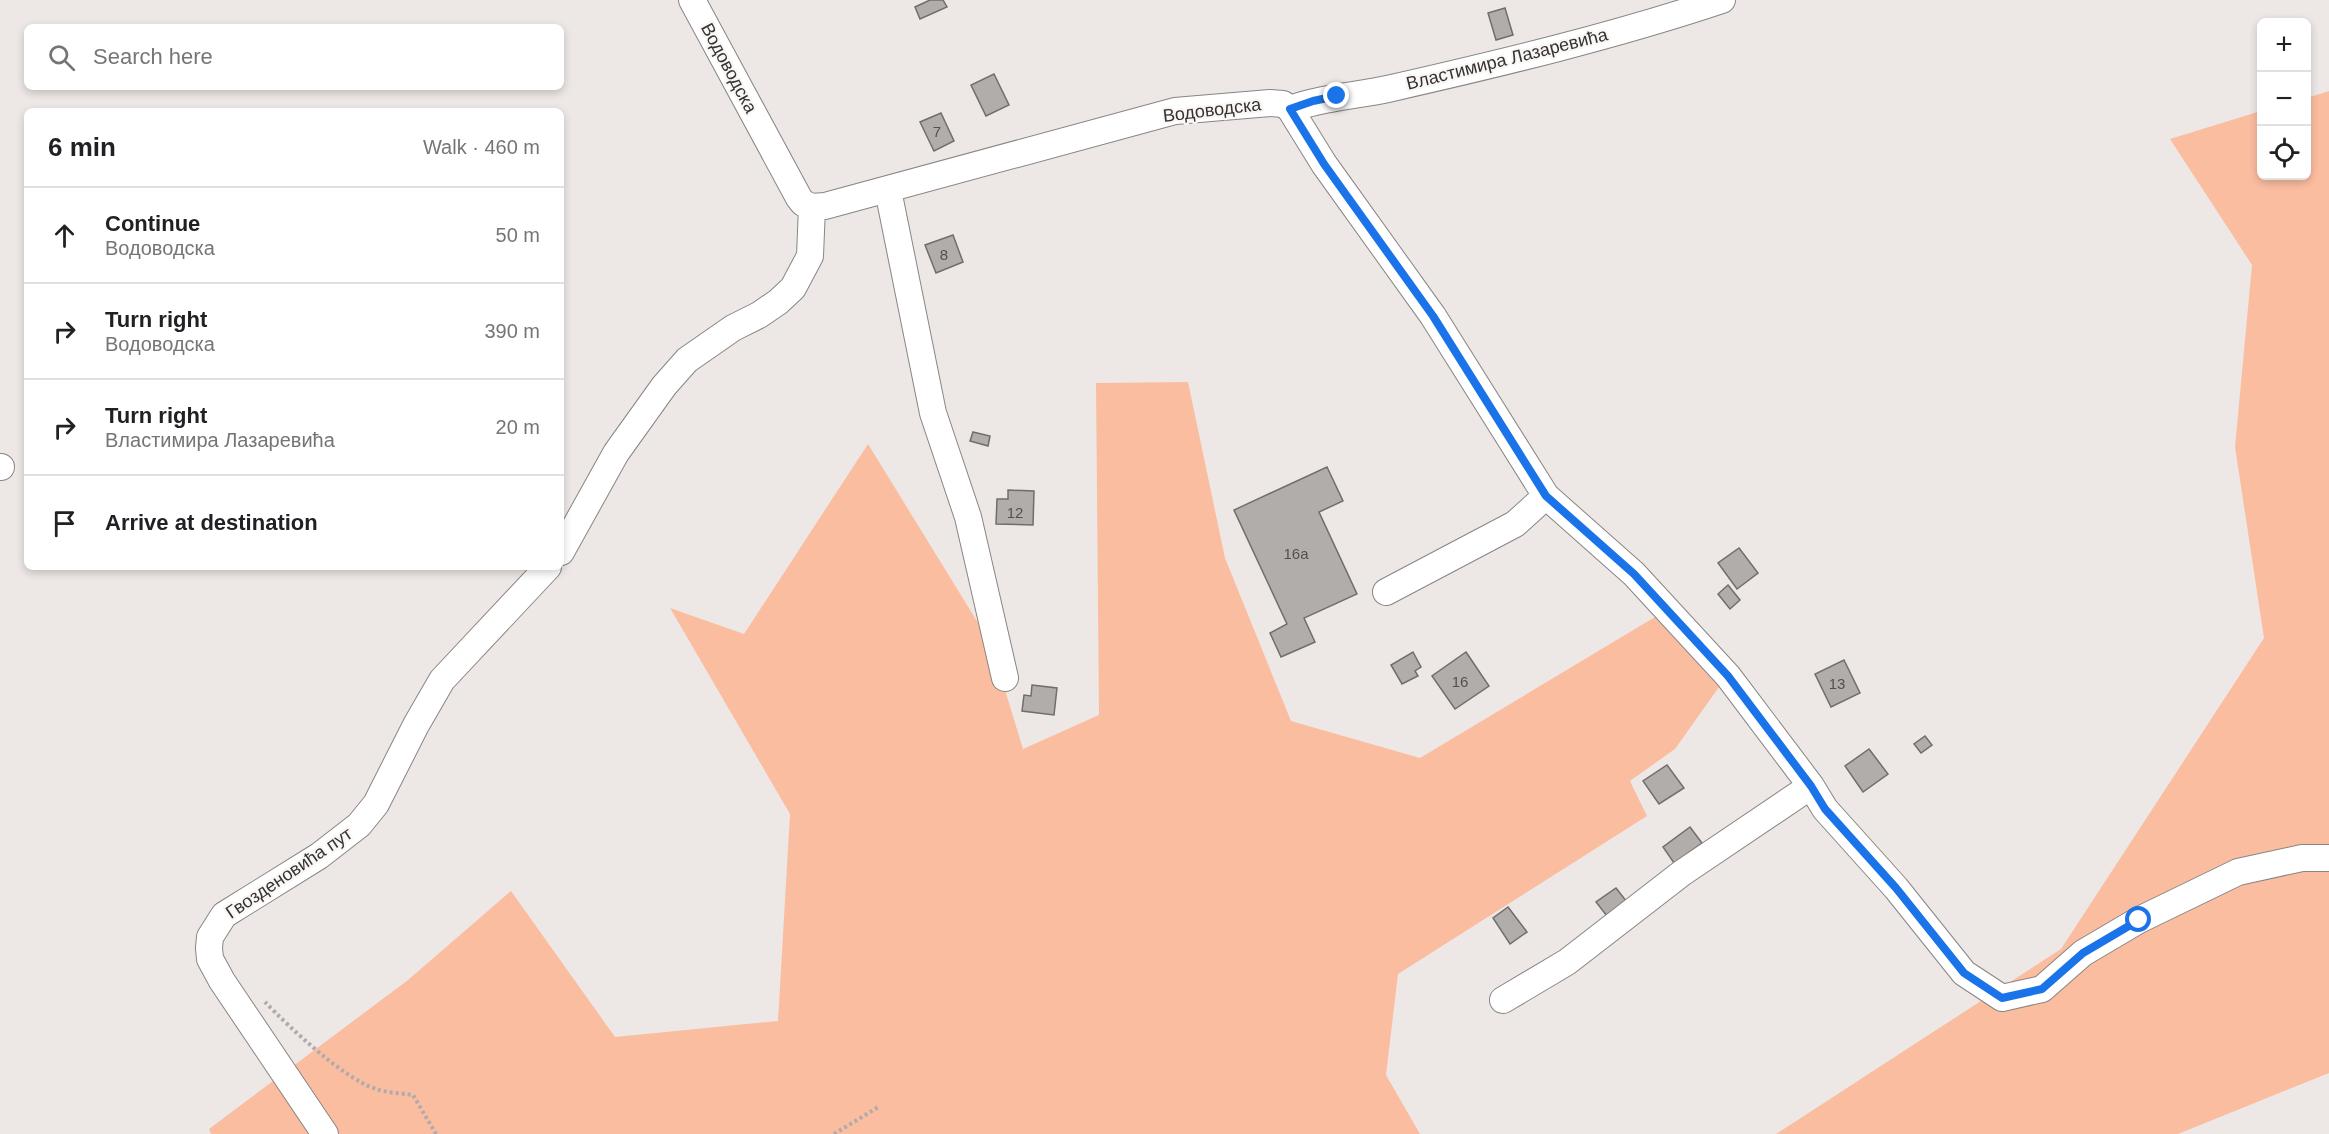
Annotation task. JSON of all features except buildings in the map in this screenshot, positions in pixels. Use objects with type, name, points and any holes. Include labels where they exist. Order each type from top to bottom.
[{"type":"street","name":"Водоводска","points":[[692,0],[799,198],[803,203],[812,207],[825,206],[888,190],[1175,111],[1270,103],[1283,104],[1290,109]]},
{"type":"street","name":"Властимира Лазаревића","points":[[1290,109],[1313,101],[1390,88],[1632,28],[1722,0]]},
{"type":"street","points":[[1290,109],[1324,164],[1433,316],[1546,496],[1634,574],[1728,676],[1811,786],[1825,809],[1896,888],[1964,973],[2002,998],[2042,989],[2083,953],[2139,920],[2238,872],[2302,858],[2329,858]]},
{"type":"street","points":[[888,190],[933,413],[968,518],[1005,678]]},
{"type":"street","points":[[564,547],[616,453],[664,386],[687,360],[733,328],[759,315],[793,288],[810,255],[812,207]]},
{"type":"street","points":[[1386,592],[1515,524],[1546,496]]},
{"type":"street","name":"Гвозденовића пут","points":[[325,1134],[222,981],[210,959],[210,937],[224,915],[340,842],[364,819],[391,779],[416,724],[442,680],[546,570]]},
{"type":"street","points":[[1503,1000],[1567,962],[1682,873],[1811,786]]},
{"type":"path","points":[[260,996],[303,1038],[358,1080],[376,1089],[413,1095],[436,1134]]},
{"type":"path","points":[[834,1134],[880,1106]]},
{"type":"shaded area","points":[[2329,91],[2329,1073],[2178,1134],[1776,1134],[2061,949],[2264,638],[2235,447],[2252,265],[2170,139],[2257,112],[2257,180],[2311,180],[2311,97]]},
{"type":"shaded area","points":[[1188,382],[1225,558],[1291,721],[1420,758],[1655,617],[1719,687],[1675,749],[1630,781],[1647,816],[1398,974],[1386,1075],[1420,1134],[211,1134],[209,1129],[408,980],[511,891],[615,1037],[778,1021],[790,814],[670,608],[744,634],[868,444],[991,644],[1023,749],[1099,715],[1096,383]]},
{"type":"route","points":[[1337,96],[1290,109],[1324,164],[1433,316],[1546,496],[1634,574],[1728,676],[1811,786],[1825,809],[1896,888],[1964,973],[2002,998],[2042,989],[2083,953],[2139,920]]}]
